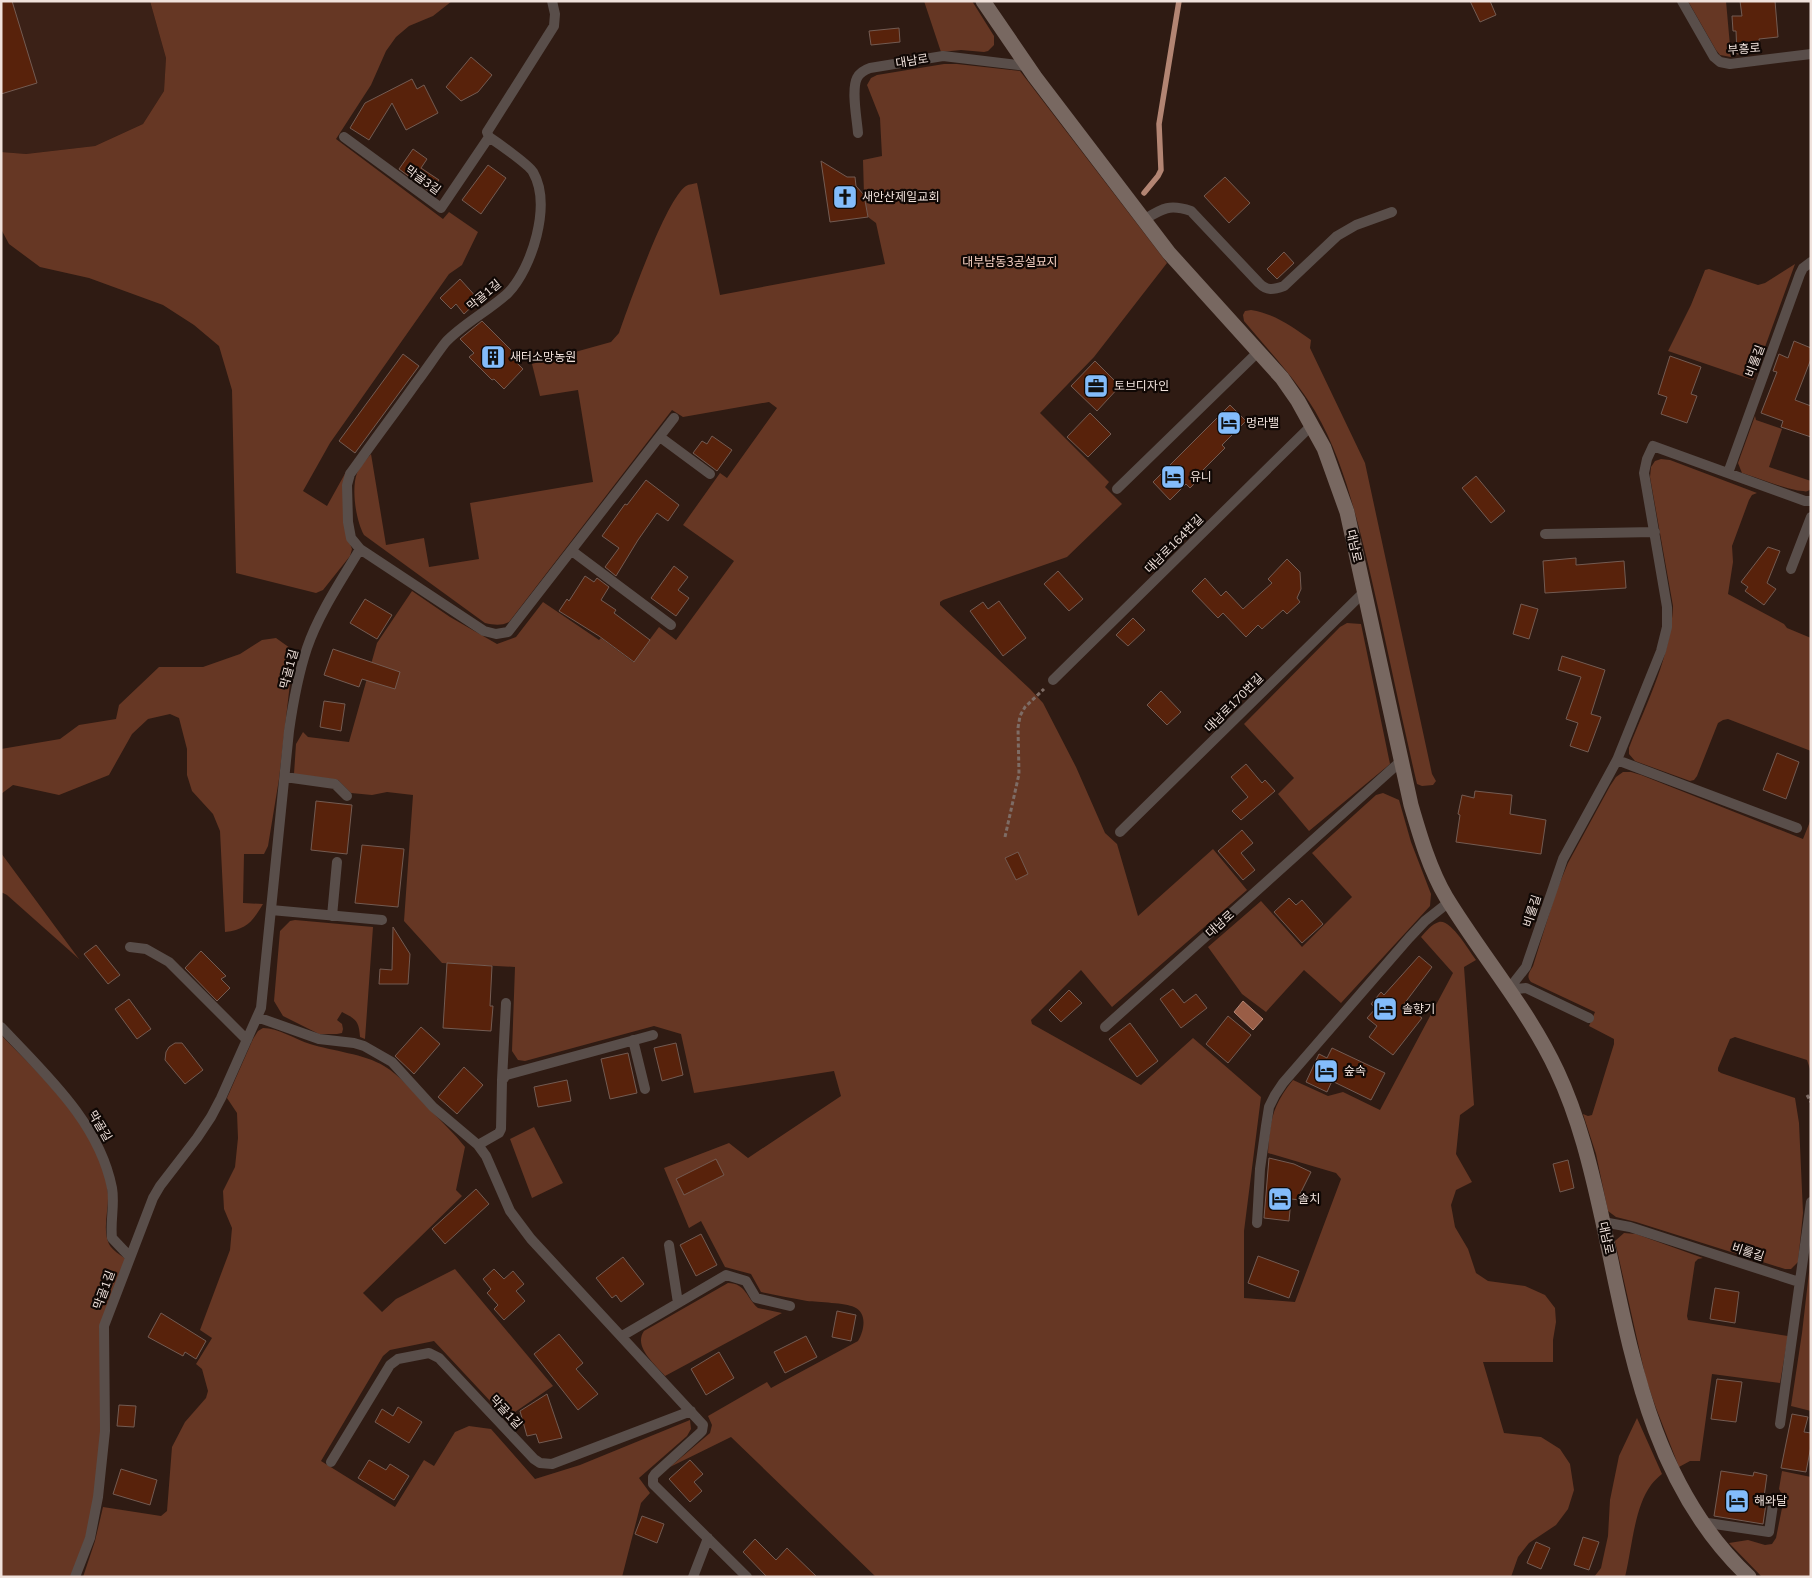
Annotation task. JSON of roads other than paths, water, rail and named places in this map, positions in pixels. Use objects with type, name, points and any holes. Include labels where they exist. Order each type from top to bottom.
[{"type":"street","name":"대남로","points":[[983,1],[1026,66],[1145,219],[1169,253],[1282,378],[1312,425],[1326,455],[1347,512],[1418,829],[1449,902],[1531,1024],[1558,1072],[1588,1157],[1646,1408],[1672,1472],[1701,1522],[1730,1559],[1749,1577]]},
{"type":"lane","points":[[489,136],[487,132],[489,127],[554,26],[555,14],[552,1]]},
{"type":"lane","name":"부흥로","points":[[1682,1],[1714,57],[1720,62],[1730,64],[1811,54]]},
{"type":"lane","name":"대남로","points":[[858,133],[855,88],[857,78],[862,72],[870,68],[943,56],[1026,66]]},
{"type":"lane","name":"막골3길","points":[[344,138],[441,208],[489,136]]},
{"type":"lane","name":"막골1길","points":[[489,136],[533,171],[538,184],[541,202],[535,243],[528,262],[508,293],[446,341],[350,474],[347,485],[348,522],[351,538],[360,549],[484,631],[496,634],[508,632],[674,418]]},
{"type":"lane","points":[[1145,219],[1161,209],[1170,207],[1192,212],[1265,288],[1274,290],[1284,286],[1337,236],[1346,230],[1392,212]]},
{"type":"lane","name":"비룰길","points":[[1728,473],[1800,274],[1803,268],[1811,262]]},
{"type":"lane","points":[[1117,489],[1259,351]]},
{"type":"lane","name":"대남로164번길","points":[[1053,680],[1312,425]]},
{"type":"lane","points":[[660,437],[710,474]]},
{"type":"lane","name":"비룰길","points":[[1508,990],[1526,967],[1549,897],[1564,859],[1617,760],[1661,651],[1667,627],[1668,607],[1644,473],[1647,459],[1653,446],[1805,501],[1811,501]]},
{"type":"lane","points":[[1791,569],[1811,517]]},
{"type":"lane","points":[[1545,534],[1655,532]]},
{"type":"lane","name":"막골1길","points":[[76,1577],[90,1538],[99,1488],[105,1431],[104,1326],[152,1198],[211,1117],[261,1008],[289,731],[296,687],[307,647],[326,607],[360,549]]},
{"type":"lane","points":[[572,551],[671,625]]},
{"type":"lane","name":"대남로170번길","points":[[1120,832],[1364,592]]},
{"type":"lane","points":[[1617,760],[1797,828]]},
{"type":"lane","name":"대남로","points":[[1105,1027],[1402,761]]},
{"type":"lane","points":[[285,777],[335,784],[347,796]]},
{"type":"lane","points":[[332,916],[337,862]]},
{"type":"lane","points":[[1256,1223],[1266,1126],[1269,1107],[1275,1095],[1283,1083],[1409,938],[1449,902]]},
{"type":"lane","points":[[271,910],[382,920]]},
{"type":"lane","points":[[130,947],[146,949],[169,962],[247,1040]]},
{"type":"lane","points":[[1508,990],[1526,988],[1588,1018]]},
{"type":"lane","points":[[478,1145],[499,1133],[500,1129],[506,1003]]},
{"type":"lane","points":[[257,1017],[319,1039],[354,1043],[376,1052],[392,1062],[433,1107],[478,1145],[486,1156],[510,1211],[531,1238],[703,1425],[702,1431],[655,1474],[652,1480],[653,1484],[747,1577]]},
{"type":"lane","name":"막골길","points":[[1,1027],[58,1088],[94,1138],[103,1157],[112,1192],[112,1238],[130,1257]]},
{"type":"lane","points":[[502,1081],[506,1074],[653,1035]]},
{"type":"lane","points":[[633,1040],[645,1089]]},
{"type":"lane","points":[[1780,1424],[1811,1202]]},
{"type":"lane","name":"비룰길","points":[[1603,1222],[1630,1227],[1799,1282]]},
{"type":"lane","points":[[669,1245],[678,1303]]},
{"type":"lane","points":[[622,1336],[726,1275],[746,1281],[756,1298],[790,1306]]},
{"type":"lane","name":"막골1길","points":[[331,1462],[390,1364],[398,1359],[428,1353],[439,1358],[534,1459],[546,1464],[552,1464],[692,1411]]},
{"type":"lane","points":[[1701,1522],[1769,1532],[1774,1498]]},
{"type":"lane","points":[[693,1577],[708,1538]]},
{"type":"waterway","points":[[1144,193],[1161,170],[1159,124],[1179,1]]},
{"type":"place","name":"새안산제일교회","points":[[845,197]]},
{"type":"place","name":"새터소망농원","points":[[493,357]]},
{"type":"place","name":"토브디자인","points":[[1096,386]]},
{"type":"place","name":"멍라밸","points":[[1229,423]]},
{"type":"place","name":"유니","points":[[1173,477]]},
{"type":"place","name":"솔향기","points":[[1385,1009]]},
{"type":"place","name":"숲속","points":[[1326,1071]]},
{"type":"place","name":"솔치","points":[[1280,1199]]},
{"type":"place","name":"해와달","points":[[1737,1501]]},
{"type":"park label","name":"대부남동3공설묘지","points":[[1010,262]]}]
